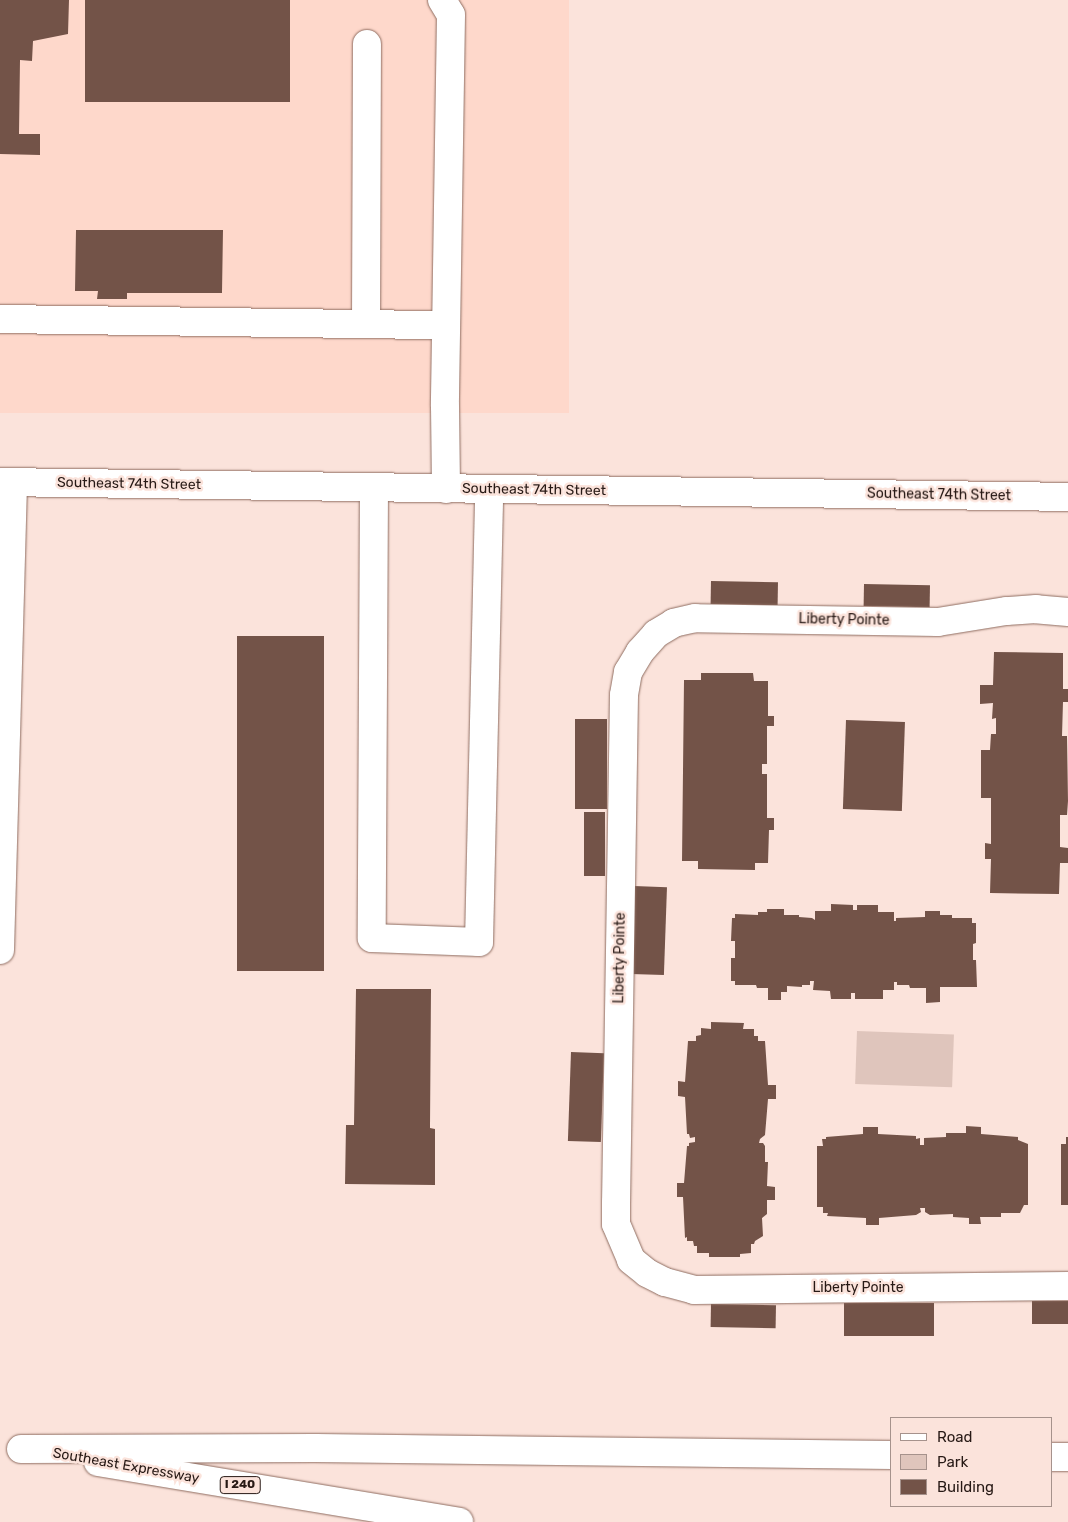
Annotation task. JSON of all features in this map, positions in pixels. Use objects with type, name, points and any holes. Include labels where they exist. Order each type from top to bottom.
[{"type":"main road","points":[[442,0],[451,15],[446,325],[446,489]]},
{"type":"main road","points":[[366,44],[366,324]]},
{"type":"main road","points":[[0,319],[446,325]]},
{"type":"main road","points":[[0,950],[7,482]]},
{"type":"main road","name":"Southeast 74th Street","points":[[7,482],[1068,497]]},
{"type":"main road","points":[[374,487],[372,938],[479,942],[489,489]]},
{"type":"main road","name":"Liberty Pointe","points":[[1068,612],[1036,609],[1006,611],[938,622],[695,618],[674,623],[656,634],[640,652],[628,672],[624,695],[616,1224],[631,1260],[647,1273],[659,1279],[694,1290],[1068,1286]]},
{"type":"main road","points":[[10,1447],[316,1448],[890,1455]]},
{"type":"main road","name":"Southeast Expressway","points":[[10,1447],[458,1522]]},
{"type":"main road","points":[[1053,1456],[1068,1457]]},
{"type":"shaded area","points":[[0,0],[569,0],[569,413],[0,413]]},
{"type":"green space","points":[[857,1031],[954,1034],[952,1087],[855,1084]]},
{"type":"building","points":[[0,0],[69,0],[68,34],[33,41],[32,61],[20,60],[19,134],[40,134],[40,155],[0,154]]},
{"type":"building","points":[[85,0],[290,0],[290,102],[85,102]]},
{"type":"building","points":[[76,230],[223,230],[222,293],[127,293],[127,299],[97,299],[98,291],[75,291]]},
{"type":"building","points":[[711,581],[778,582],[778,605],[711,604]]},
{"type":"building","points":[[864,584],[930,585],[930,607],[864,606]]},
{"type":"building","points":[[237,636],[324,636],[324,971],[237,971]]},
{"type":"building","points":[[994,652],[1063,653],[1063,689],[1068,689],[1068,702],[1063,702],[1062,736],[1067,736],[1068,801],[1067,815],[1060,815],[1060,847],[1068,848],[1068,863],[1060,863],[1059,894],[990,893],[991,859],[985,859],[985,843],[991,844],[991,798],[981,798],[981,750],[990,750],[991,734],[996,734],[996,718],[992,719],[993,703],[980,704],[980,685],[993,685]]},
{"type":"building","points":[[701,673],[753,673],[754,681],[768,681],[768,716],[774,716],[774,726],[767,726],[767,764],[762,764],[762,774],[767,774],[767,818],[774,818],[774,830],[769,830],[768,863],[755,863],[755,870],[698,869],[698,861],[682,861],[684,680],[701,680]]},
{"type":"building","points":[[575,719],[607,719],[607,809],[575,809]]},
{"type":"building","points":[[846,720],[905,722],[902,811],[843,809]]},
{"type":"building","points":[[584,812],[605,812],[605,876],[584,876]]},
{"type":"building","points":[[634,886],[667,887],[664,975],[631,974]]},
{"type":"building","points":[[831,904],[853,905],[853,910],[857,910],[857,905],[878,905],[878,912],[894,912],[894,921],[896,921],[896,918],[925,917],[925,911],[940,911],[940,915],[952,915],[952,918],[972,918],[972,923],[976,923],[976,943],[973,944],[973,960],[976,960],[977,987],[940,987],[940,1002],[926,1003],[926,988],[910,988],[909,985],[897,985],[897,982],[894,982],[894,990],[883,990],[883,999],[855,999],[855,993],[851,993],[851,999],[831,999],[830,991],[813,990],[814,981],[810,981],[810,985],[802,985],[802,987],[787,986],[787,992],[781,992],[781,1000],[768,1000],[768,988],[757,988],[756,985],[735,985],[735,981],[731,981],[731,958],[735,958],[735,941],[731,941],[732,918],[735,918],[735,914],[758,915],[758,912],[767,912],[767,909],[784,909],[784,915],[799,915],[799,917],[815,920],[815,911],[831,911]]},
{"type":"building","points":[[356,989],[431,989],[430,1128],[435,1129],[435,1185],[345,1184],[346,1125],[354,1125]]},
{"type":"building","points":[[711,1022],[744,1023],[743,1029],[754,1029],[754,1036],[758,1036],[758,1041],[765,1041],[768,1085],[776,1085],[776,1099],[768,1099],[765,1135],[760,1139],[759,1143],[763,1143],[765,1146],[765,1162],[768,1162],[767,1186],[775,1187],[775,1200],[767,1200],[767,1214],[762,1218],[763,1236],[755,1241],[754,1244],[751,1244],[751,1253],[740,1254],[740,1257],[709,1257],[709,1253],[697,1253],[697,1246],[694,1246],[693,1241],[687,1241],[687,1237],[685,1238],[683,1197],[677,1197],[677,1183],[684,1183],[687,1146],[689,1146],[689,1143],[695,1142],[695,1137],[690,1138],[689,1134],[687,1134],[685,1097],[678,1096],[678,1081],[685,1082],[688,1041],[696,1041],[696,1036],[701,1035],[701,1028],[711,1029]]},
{"type":"building","points":[[571,1052],[604,1053],[601,1142],[568,1141]]},
{"type":"building","points":[[966,1126],[981,1127],[981,1134],[1018,1137],[1018,1140],[1028,1144],[1028,1205],[1024,1205],[1020,1213],[1001,1213],[1001,1217],[980,1217],[981,1224],[969,1224],[969,1218],[953,1217],[953,1214],[930,1215],[925,1212],[925,1208],[920,1208],[921,1212],[916,1215],[879,1218],[879,1225],[866,1225],[866,1218],[827,1216],[828,1213],[823,1213],[823,1207],[817,1207],[817,1146],[823,1146],[822,1139],[826,1139],[826,1137],[863,1134],[863,1127],[878,1127],[878,1134],[916,1136],[916,1139],[920,1138],[920,1145],[924,1145],[924,1138],[946,1137],[946,1133],[966,1133]]},
{"type":"building","points":[[1066,1137],[1068,1137],[1068,1205],[1061,1205],[1061,1144],[1066,1144]]},
{"type":"building","points":[[1032,1301],[1068,1301],[1068,1324],[1032,1324]]},
{"type":"building","points":[[844,1303],[934,1303],[934,1336],[844,1336]]},
{"type":"building","points":[[711,1304],[776,1305],[776,1328],[711,1327]]}]
